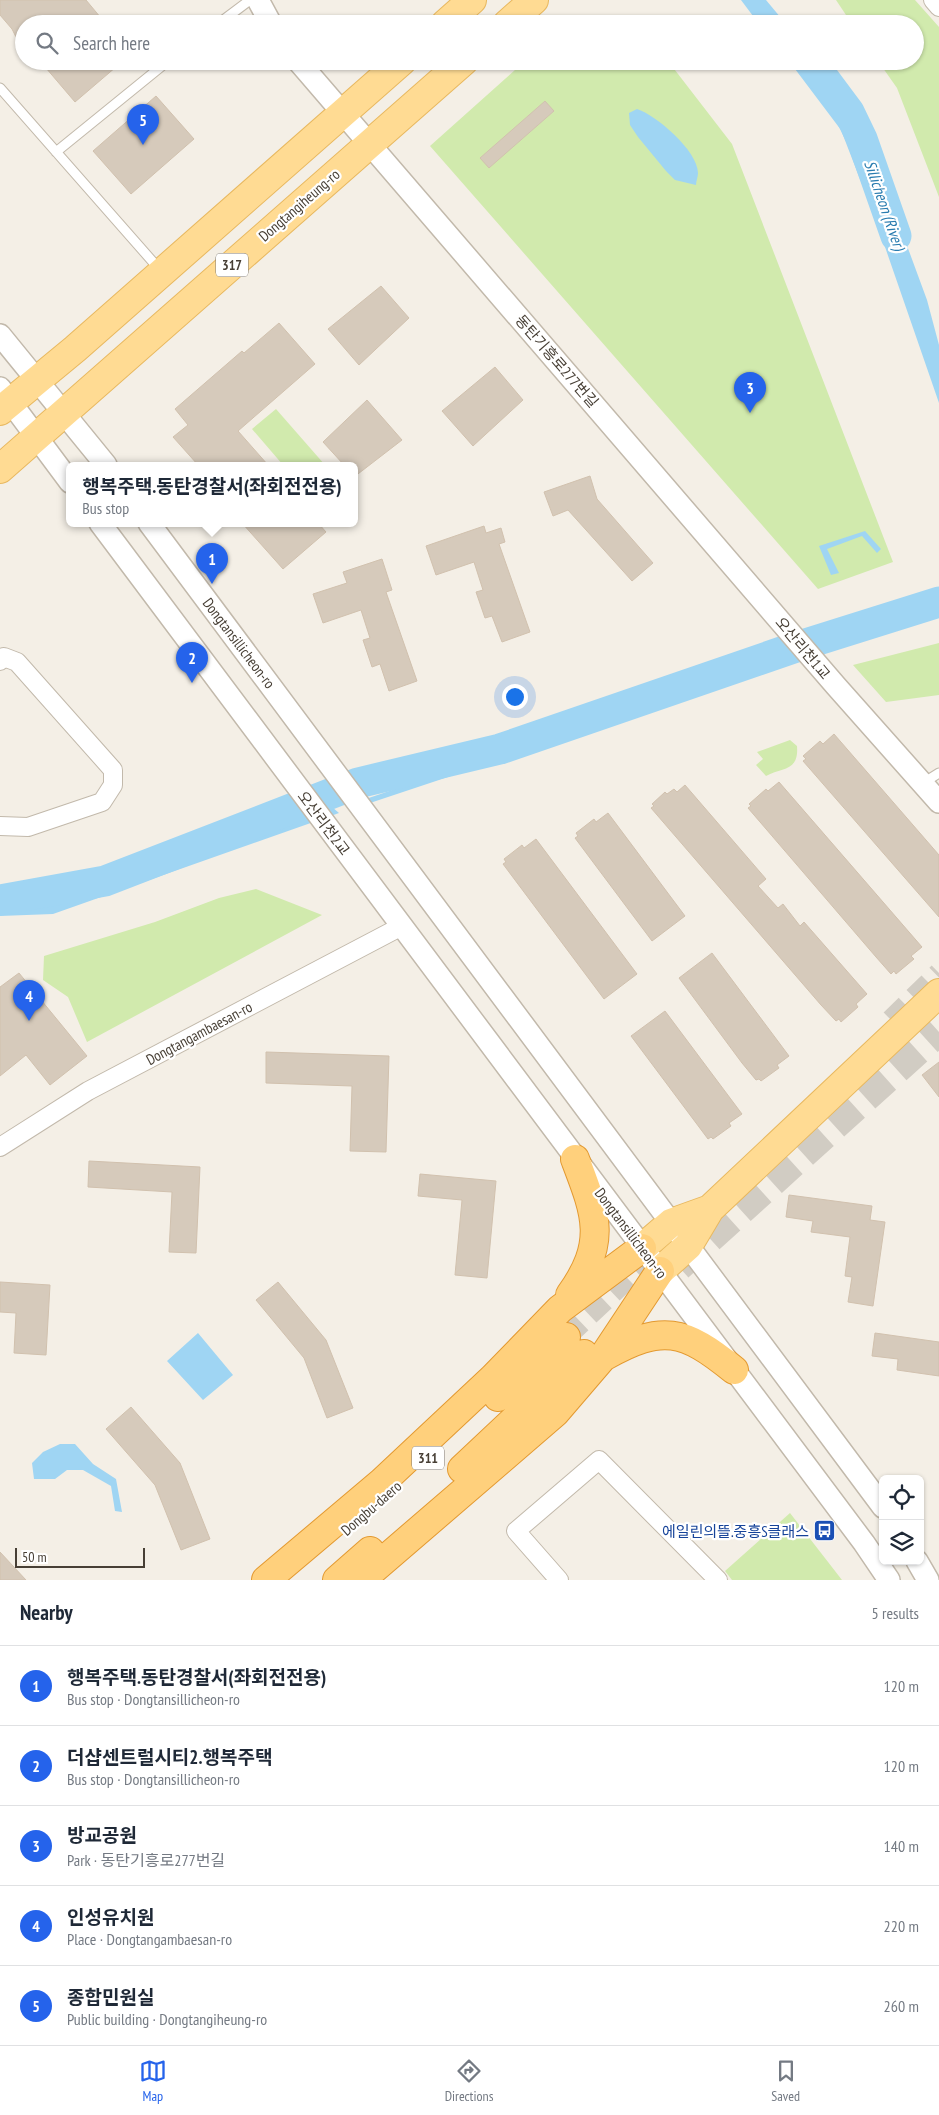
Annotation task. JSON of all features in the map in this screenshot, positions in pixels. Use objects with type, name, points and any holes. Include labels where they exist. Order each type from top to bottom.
[{"type":"highway","points":[[266,1580],[382,1482],[493,1378],[560,1309],[578,1284],[590,1262],[596,1234],[594,1207],[575,1159]]},
{"type":"highway","points":[[560,1309],[642,1248]]},
{"type":"highway","points":[[361,1580],[555,1413],[584,1349],[660,1271]]},
{"type":"highway","points":[[584,1349],[646,1336],[669,1334],[692,1341],[714,1353],[734,1370]]},
{"type":"highway","name":"Dongbu-daero","points":[[290,1580],[584,1349]]},
{"type":"highway","name":"Dongbu-daero","points":[[338,1580],[477,1456],[584,1349]]},
{"type":"main road","points":[[455,15],[472,0]]},
{"type":"main road","points":[[517,15],[534,0]]},
{"type":"main road","name":"317","points":[[4,401],[37,380],[392,70]]},
{"type":"main road","name":"Dongtangiheung-ro","points":[[0,469],[454,70]]},
{"type":"main road","points":[[660,1271],[688,1246],[710,1209],[939,993]]},
{"type":"main road","points":[[642,1248],[672,1223],[710,1209]]},
{"type":"street","points":[[258,0],[266,15]]},
{"type":"street","points":[[933,0],[939,7]]},
{"type":"street","name":"동탄기흥로277번길","points":[[305,70],[770,609]]},
{"type":"street","points":[[0,335],[104,462]]},
{"type":"street","points":[[4,401],[36,437],[66,477]]},
{"type":"street","name":"오산리천2교","points":[[103,527],[372,886]]},
{"type":"street","name":"Dongtansillicheon-ro","points":[[152,527],[672,1223]]},
{"type":"street","name":"오산리천1교","points":[[770,609],[836,686],[931,778]]},
{"type":"street","points":[[0,661],[4,657],[17,662],[112,770],[113,785],[102,802],[28,827],[0,826]]},
{"type":"street","points":[[931,778],[939,802]]},
{"type":"street","name":"Dongtansillicheon-ro","points":[[372,886],[890,1580]]},
{"type":"street","name":"Dongtangambaesan-ro","points":[[0,1147],[88,1090],[402,926]]},
{"type":"street","points":[[672,1223],[879,1502]]},
{"type":"street","points":[[559,1580],[516,1531],[599,1460],[718,1580]]},
{"type":"street","points":[[919,1565],[928,1580]]},
{"type":"lane","points":[[230,15],[250,0]]},
{"type":"lane","points":[[56,152],[157,70]]},
{"type":"lane","points":[[0,88],[162,272]]},
{"type":"green space","points":[[836,0],[915,0],[939,27],[939,197],[897,88],[884,70],[924,70],[924,15],[846,15]]},
{"type":"green space","points":[[515,70],[675,70],[732,144],[893,562],[818,589],[430,146]]},
{"type":"green space","points":[[276,409],[322,462],[280,462],[252,429]]},
{"type":"green space","points":[[939,643],[939,695],[886,702],[853,665]]},
{"type":"green space","points":[[790,740],[797,746],[797,754],[792,765],[766,776],[756,765],[763,759],[757,752]]},
{"type":"green space","points":[[256,889],[322,915],[87,1042],[68,997],[43,980],[44,956],[155,922],[219,898]]},
{"type":"green space","points":[[790,1513],[842,1580],[732,1580],[725,1571]]},
{"type":"water","points":[[741,0],[766,0],[778,15],[752,15]]},
{"type":"water","points":[[796,70],[828,70],[836,79],[865,126],[863,144],[884,201],[895,213],[927,300],[939,345],[939,403],[875,218],[841,130]]},
{"type":"water","points":[[637,109],[655,118],[684,145],[696,164],[698,173],[696,185],[675,180],[638,137],[630,125],[629,113]]},
{"type":"water","points":[[865,531],[881,549],[877,553],[862,536],[827,549],[839,573],[831,575],[819,546]]},
{"type":"water","points":[[939,603],[939,614],[819,651],[817,648]]},
{"type":"water","points":[[797,653],[802,659],[349,810],[348,805]]},
{"type":"water","points":[[332,807],[339,813],[53,914],[0,916],[0,901],[63,904]]},
{"type":"water","points":[[198,1333],[233,1375],[203,1400],[167,1361]]},
{"type":"water","points":[[60,1444],[75,1444],[93,1464],[116,1479],[122,1512],[115,1511],[111,1486],[83,1470],[67,1470],[55,1479],[34,1479],[32,1463],[43,1452]]},
{"type":"pier","points":[[829,641],[836,649],[820,654],[815,646]]},
{"type":"pier","points":[[797,650],[803,662],[783,668],[774,658]]},
{"type":"building","points":[[0,0],[86,0],[98,15],[15,15],[15,35],[0,15]]},
{"type":"building","points":[[48,70],[112,70],[75,102]]},
{"type":"building","points":[[156,96],[194,139],[131,194],[93,151]]},
{"type":"building","points":[[545,101],[554,111],[489,168],[480,158]]},
{"type":"building","points":[[381,286],[409,318],[359,365],[328,329]]},
{"type":"building","points":[[279,323],[315,364],[238,431],[265,462],[195,462],[173,437],[188,425],[175,409],[242,351],[244,353]]},
{"type":"building","points":[[495,367],[523,400],[473,446],[442,411]]},
{"type":"building","points":[[367,400],[402,440],[358,474],[358,462],[341,462],[323,442]]},
{"type":"building","points":[[590,476],[597,499],[653,563],[632,581],[568,510],[553,516],[544,492]]},
{"type":"building","points":[[484,526],[486,533],[501,528],[505,542],[499,544],[530,632],[502,642],[492,616],[485,618],[476,592],[483,590],[474,562],[436,575],[426,546]]},
{"type":"building","points":[[246,527],[322,527],[326,532],[283,569]]},
{"type":"building","points":[[382,559],[392,590],[386,592],[417,681],[389,691],[380,664],[372,667],[363,640],[370,638],[361,610],[323,623],[313,594],[347,583],[343,572]]},
{"type":"building","points":[[834,734],[939,855],[939,917],[803,761],[806,759],[803,756],[820,741],[823,744]]},
{"type":"building","points":[[779,782],[922,947],[911,956],[914,959],[896,974],[894,971],[891,974],[748,808],[751,806],[749,804],[766,789],[768,791]]},
{"type":"building","points":[[685,785],[766,879],[758,886],[778,908],[783,904],[800,926],[804,922],[867,994],[856,1004],[858,1007],[841,1022],[839,1019],[836,1021],[821,1005],[651,808],[654,806],[652,804],[665,792],[667,794],[674,789],[677,792]]},
{"type":"building","points":[[608,813],[685,916],[652,941],[575,838],[578,836],[576,833],[594,819],[596,822]]},
{"type":"building","points":[[536,839],[637,974],[604,999],[503,864],[506,862],[504,859],[522,845],[524,848]]},
{"type":"building","points":[[712,953],[789,1056],[777,1065],[779,1068],[761,1081],[759,1079],[756,1080],[742,1063],[679,978]]},
{"type":"building","points":[[19,973],[87,1056],[50,1085],[26,1055],[0,1076],[0,987]]},
{"type":"building","points":[[665,1011],[742,1114],[729,1123],[731,1126],[713,1139],[711,1137],[708,1139],[631,1036]]},
{"type":"building","points":[[266,1052],[389,1056],[386,1152],[350,1151],[352,1086],[266,1083]]},
{"type":"building","points":[[939,1062],[939,1097],[922,1075]]},
{"type":"building","points":[[89,1161],[200,1167],[196,1253],[169,1252],[172,1192],[88,1187]]},
{"type":"building","points":[[420,1174],[496,1181],[487,1278],[455,1275],[462,1200],[418,1196]]},
{"type":"building","points":[[789,1195],[872,1206],[870,1220],[885,1222],[873,1306],[848,1302],[852,1277],[845,1276],[850,1237],[811,1232],[813,1221],[786,1217]]},
{"type":"building","points":[[0,1282],[50,1285],[46,1355],[14,1353],[16,1313],[0,1312]]},
{"type":"building","points":[[278,1282],[326,1340],[353,1408],[327,1418],[304,1358],[256,1300]]},
{"type":"building","points":[[875,1333],[939,1342],[939,1376],[897,1370],[898,1359],[872,1356]]},
{"type":"building","points":[[131,1407],[180,1463],[210,1539],[181,1550],[155,1485],[106,1429]]},
{"type":"building","points":[[0,1552],[26,1580],[0,1580]]},
{"type":"waterway","name":"Sillicheon (River)","points":[[818,70],[849,112],[862,139],[896,236]]},
{"type":"waterway","points":[[0,900],[105,881],[358,783],[500,749],[799,646],[939,602]]},
{"type":"tunnel","points":[[891,1020],[939,973]]},
{"type":"tunnel","points":[[679,1267],[939,1032]]},
{"type":"tunnel","points":[[566,1337],[663,1245]]},
{"type":"place","name":"종합민원실","points":[[143,145]]},
{"type":"place","name":"방교공원","points":[[750,413]]},
{"type":"place","name":"행복주택.동탄경찰서(좌회전전용)","points":[[212,584]]},
{"type":"place","name":"더샵센트럴시티2.행복주택","points":[[192,683]]},
{"type":"place","name":"인성유치원","points":[[29,1021]]},
{"type":"place","name":"에일린의뜰.중흥S클래스","points":[[825,1531]]}]
